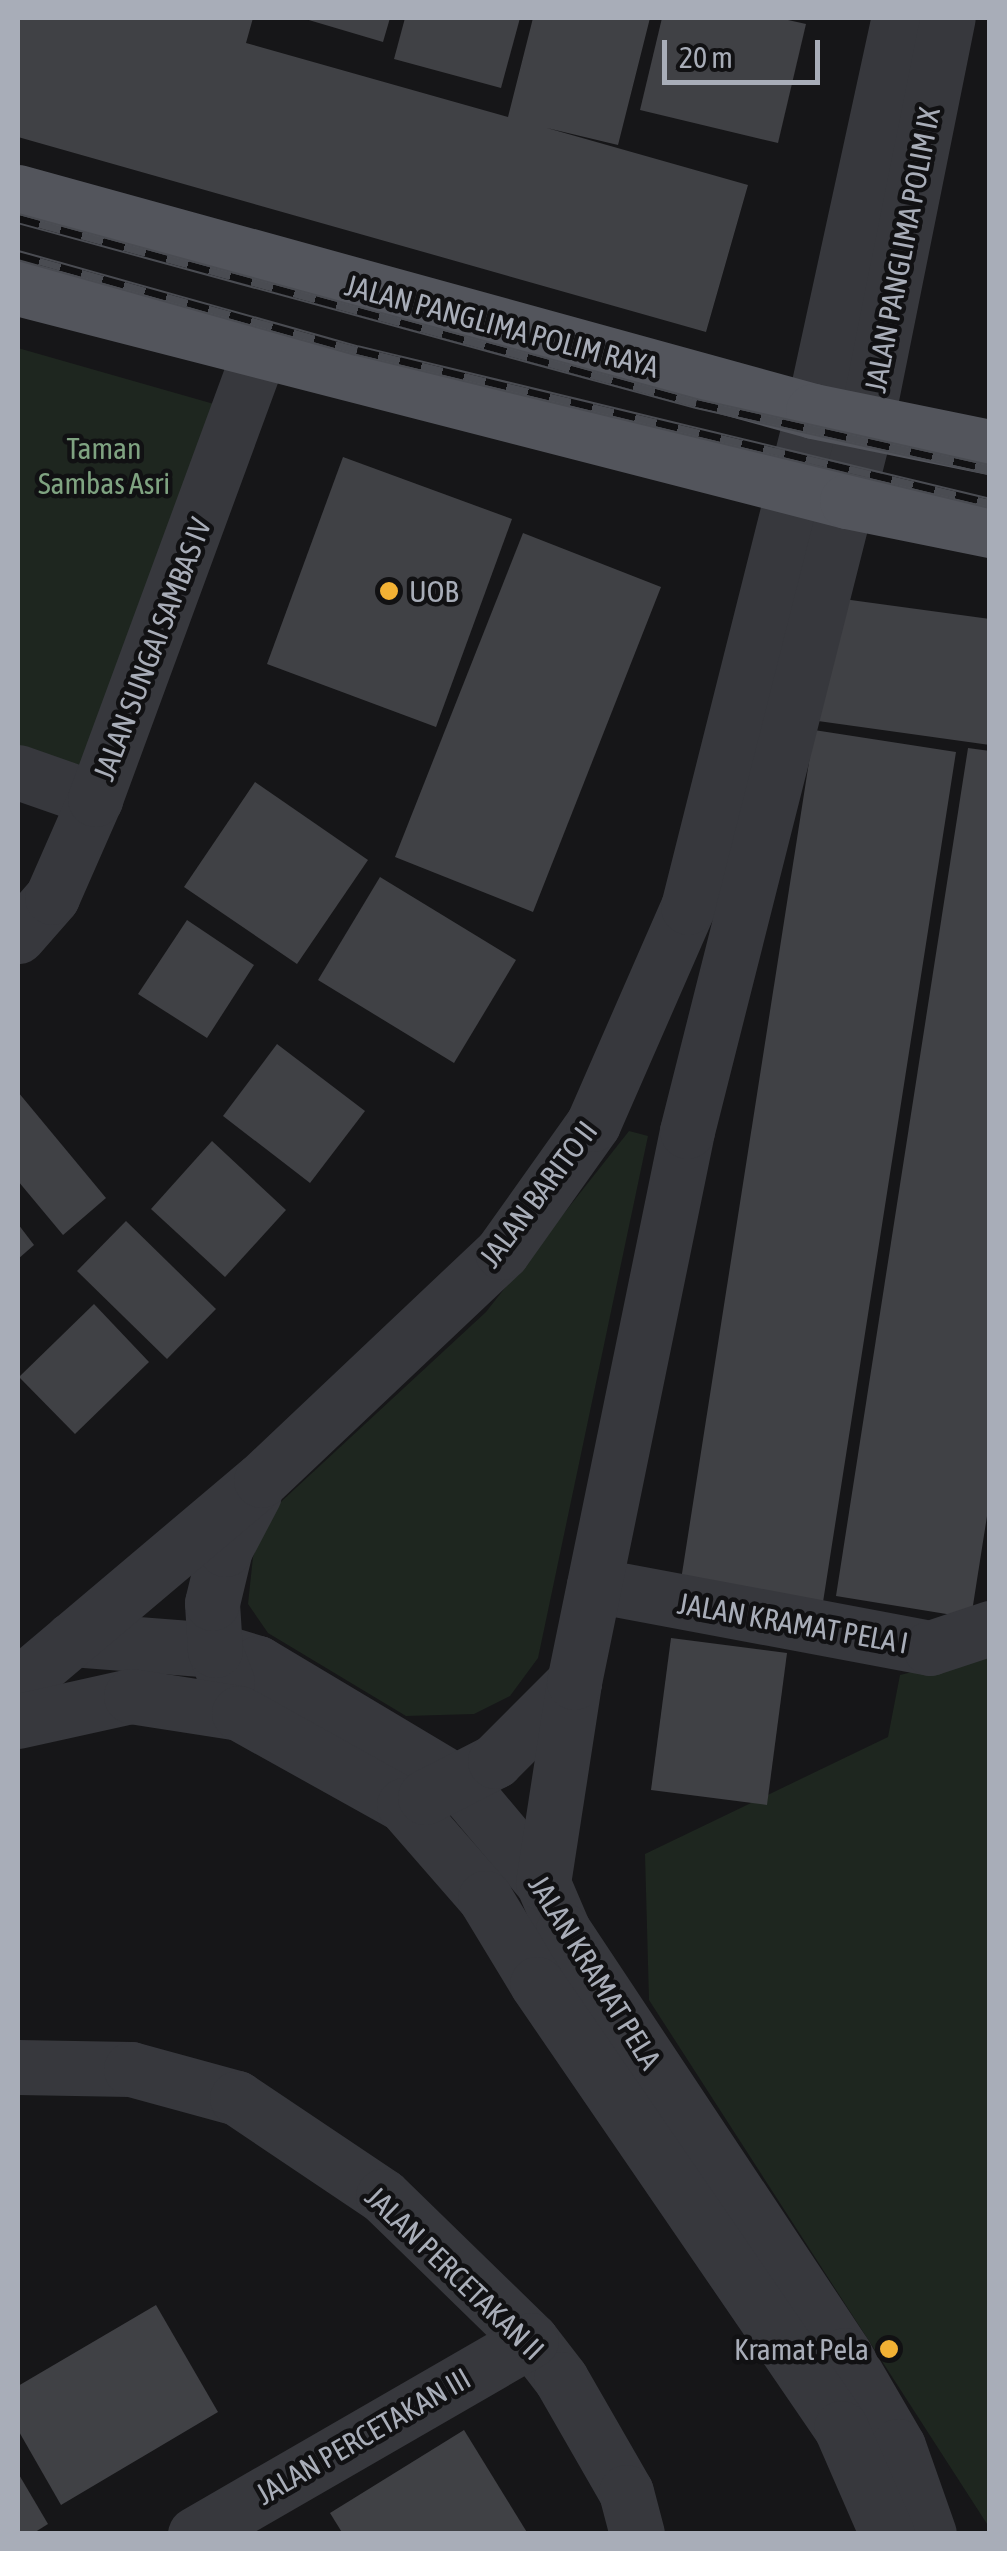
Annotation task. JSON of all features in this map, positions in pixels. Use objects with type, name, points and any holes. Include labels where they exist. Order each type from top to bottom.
[{"type":"main road","name":"JALAN PANGLIMA POLIM RAYA","points":[[18,192],[812,411],[990,447]]},
{"type":"main road","points":[[18,288],[848,502],[990,530]]},
{"type":"street","name":"JALAN PANGLIMA POLIM IX","points":[[812,411],[899,18]]},
{"type":"street","name":"JALAN PANGLIMA POLIM IX","points":[[866,423],[948,18]]},
{"type":"street","name":"JALAN SUNGAI SAMBAS IV","points":[[18,936],[52,897],[95,799],[261,348]]},
{"type":"street","name":"JALAN BARITO II","points":[[18,1684],[261,1480],[502,1252],[593,1124],[688,907],[812,411]]},
{"type":"street","points":[[543,1883],[574,1682],[686,1132],[866,423]]},
{"type":"street","points":[[18,772],[95,799]]},
{"type":"street","points":[[239,1713],[214,1650],[212,1603],[225,1549],[261,1480]]},
{"type":"street","name":"JALAN KRAMAT PELA I","points":[[594,1585],[930,1648],[990,1628]]},
{"type":"street","name":"JALAN KRAMAT PELA","points":[[72,1639],[214,1650],[258,1663],[460,1784],[543,1883],[563,1930],[845,2355],[898,2446],[929,2534]]},
{"type":"street","points":[[404,1805],[460,1784],[528,1734],[574,1682]]},
{"type":"street","name":"JALAN KRAMAT PELA","points":[[18,1720],[131,1696],[239,1713],[404,1805],[485,1898],[537,1984],[841,2428],[887,2534]]},
{"type":"street","name":"JALAN PERCETAKAN II","points":[[18,2066],[131,2069],[237,2098],[383,2196],[531,2340],[562,2379],[626,2492],[637,2534]]},
{"type":"street","name":"JALAN PERCETAKAN III","points":[[195,2534],[531,2340]]},
{"type":"green space","name":"Taman Sambas Asri","points":[[18,348],[221,406],[81,772],[18,758]]},
{"type":"green space","points":[[629,1131],[648,1136],[538,1658],[510,1696],[474,1714],[406,1716],[268,1633],[248,1604],[253,1557],[270,1512],[486,1312]]},
{"type":"green space","points":[[989,1653],[989,2527],[649,2000],[645,1854],[888,1737],[900,1675]]},
{"type":"building","points":[[18,18],[253,18],[246,43],[508,117],[533,18],[650,18],[618,145],[547,128],[748,185],[706,332],[18,137]]},
{"type":"building","points":[[302,18],[390,18],[383,42]]},
{"type":"building","points":[[405,18],[520,18],[501,88],[394,59]]},
{"type":"building","points":[[662,18],[779,18],[806,24],[778,143],[640,110]]},
{"type":"building","name":"UOB","points":[[343,457],[512,519],[436,727],[267,664]]},
{"type":"building","points":[[523,533],[661,587],[533,912],[395,857]]},
{"type":"building","points":[[836,598],[990,619],[990,745],[818,721]]},
{"type":"building","points":[[814,730],[956,752],[823,1602],[681,1580]]},
{"type":"building","points":[[968,748],[990,751],[990,1497],[971,1618],[836,1596]]},
{"type":"building","points":[[255,782],[368,860],[297,964],[184,887]]},
{"type":"building","points":[[380,877],[516,960],[454,1063],[318,980]]},
{"type":"building","points":[[187,920],[254,965],[207,1038],[138,994]]},
{"type":"building","points":[[277,1044],[365,1111],[310,1183],[223,1116]]},
{"type":"building","points":[[18,1092],[106,1198],[63,1235],[18,1181]]},
{"type":"building","points":[[212,1141],[286,1210],[225,1277],[151,1209]]},
{"type":"building","points":[[126,1221],[216,1309],[167,1359],[77,1271]]},
{"type":"building","points":[[18,1224],[34,1245],[18,1259]]},
{"type":"building","points":[[94,1304],[149,1362],[75,1434],[19,1377]]},
{"type":"building","points":[[671,1638],[787,1653],[767,1805],[651,1790]]},
{"type":"building","points":[[156,2305],[218,2412],[61,2505],[18,2430],[18,2386]]},
{"type":"building","points":[[464,2430],[528,2534],[343,2534],[330,2513]]},
{"type":"building","points":[[18,2473],[48,2524],[32,2534],[18,2534]]},
{"type":"railway","points":[[18,218],[696,403],[990,469]]},
{"type":"railway","points":[[18,255],[357,350],[990,503]]},
{"type":"place","name":"UOB","points":[[389,591]]},
{"type":"place","name":"Kramat Pela","points":[[889,2349]]}]
